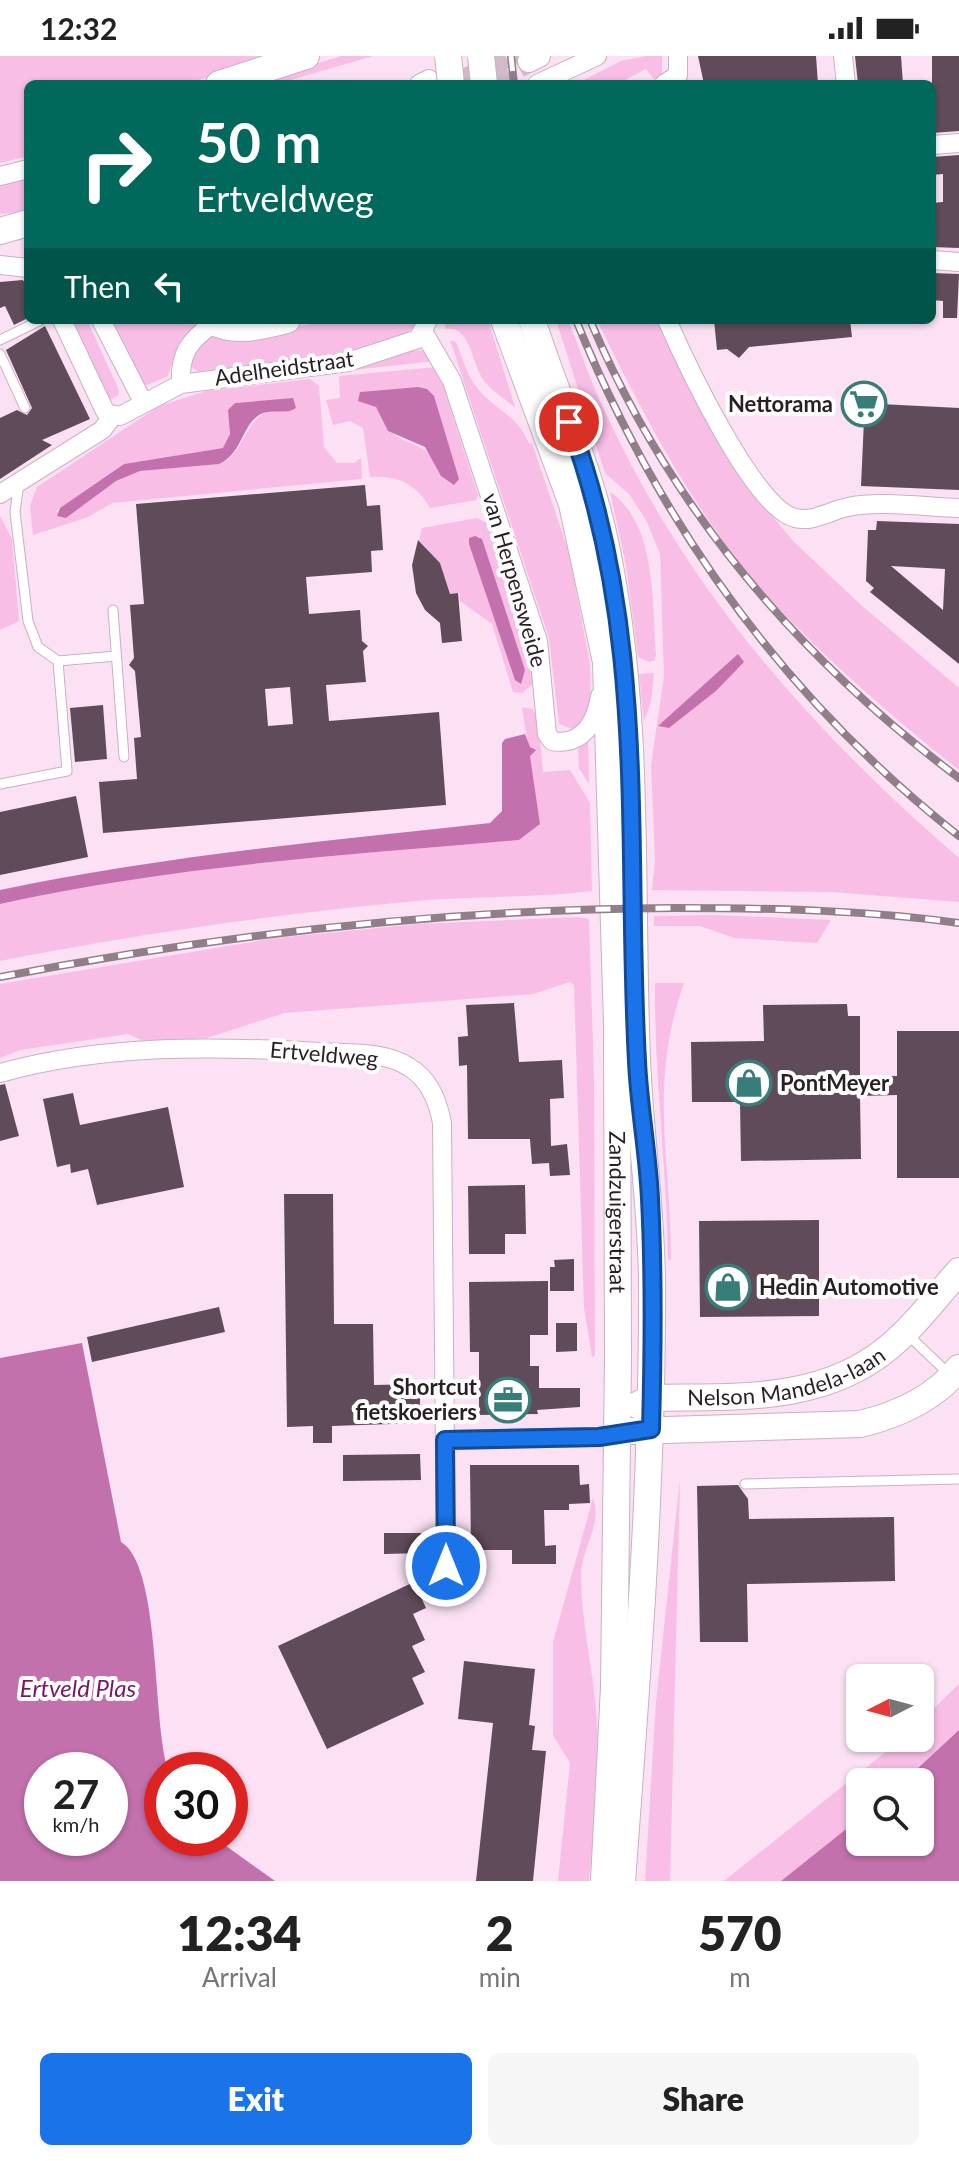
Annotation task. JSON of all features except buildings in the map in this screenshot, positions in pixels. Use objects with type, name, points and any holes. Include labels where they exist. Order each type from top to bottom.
[{"type":"main road","points":[[231,80],[306,56]]},
{"type":"main road","points":[[434,80],[448,56]]},
{"type":"main road","points":[[481,56],[484,80]]},
{"type":"main road","points":[[222,324],[246,329],[269,324]]},
{"type":"main road","name":"Zandzuigerstraat","points":[[505,324],[572,504],[606,662],[616,995],[618,1433],[614,1687],[604,1881]]},
{"type":"main road","name":"Zandzuigerstraat","points":[[533,324],[591,486],[608,557],[625,661],[632,780],[637,1061],[650,1198],[652,1398],[622,1881]]},
{"type":"main road","name":"Nelson Mandela-laan","points":[[652,1398],[761,1396],[804,1389],[857,1368],[887,1349],[905,1332],[959,1271]]},
{"type":"main road","name":"Nelson Mandela-laan","points":[[618,1433],[651,1429],[814,1428],[860,1424],[890,1416],[919,1403],[957,1376]]},
{"type":"main road","points":[[618,1433],[633,1408],[652,1398]]},
{"type":"street","points":[[546,80],[597,56]]},
{"type":"street","points":[[670,80],[678,75],[678,56]]},
{"type":"street","points":[[843,56],[846,80]]},
{"type":"street","points":[[936,145],[959,143]]},
{"type":"street","points":[[0,176],[24,170]]},
{"type":"street","points":[[936,260],[959,262]]},
{"type":"street","points":[[0,265],[24,268]]},
{"type":"street","points":[[0,494],[102,430],[113,416],[103,407],[64,324]]},
{"type":"street","points":[[103,324],[143,402]]},
{"type":"street","points":[[181,384],[180,371],[186,346],[210,324]]},
{"type":"street","points":[[669,324],[719,423],[766,500],[782,513],[802,520],[850,506],[959,508]]},
{"type":"street","name":"Adelheidstraat","points":[[113,416],[120,416],[181,384],[229,375],[348,362],[407,344],[426,326]]},
{"type":"street","name":"van Herpensweide","points":[[426,326],[452,381],[538,641],[547,734],[552,741],[575,740],[593,722],[606,662]]},
{"type":"street","name":"Ertveldweg","points":[[0,1073],[62,1060],[219,1046],[375,1055],[409,1067],[434,1094],[442,1123],[446,1566]]},
{"type":"street","points":[[445,1440],[590,1438],[618,1433]]},
{"type":"lane","points":[[0,340],[33,324]]},
{"type":"lane","points":[[0,354],[25,408]]},
{"type":"lane","points":[[19,482],[15,512],[28,621],[38,647],[58,661],[116,656]]},
{"type":"lane","points":[[113,610],[124,757]]},
{"type":"lane","points":[[0,784],[67,771],[58,661]]},
{"type":"lane","points":[[905,1332],[957,1376]]},
{"type":"lane","points":[[745,1484],[959,1479]]},
{"type":"shaded area","points":[[0,56],[276,56],[198,80],[24,80],[24,157],[0,163]]},
{"type":"shaded area","points":[[341,56],[373,56],[291,80],[264,80]]},
{"type":"shaded area","points":[[662,56],[662,75],[654,79],[646,69],[625,80],[584,80],[621,61]]},
{"type":"shaded area","points":[[24,179],[24,211],[0,214],[0,182]]},
{"type":"shaded area","points":[[70,324],[89,324],[118,388],[119,395],[110,400],[105,398]]},
{"type":"shaded area","points":[[113,324],[195,324],[197,326],[176,350],[168,376],[147,385],[140,382]]},
{"type":"shaded area","points":[[309,324],[414,324],[405,334],[353,352],[199,372],[190,366],[193,348],[210,337],[248,340]]},
{"type":"shaded area","points":[[444,324],[489,324],[515,407],[485,382],[461,334],[446,329]]},
{"type":"shaded area","points":[[557,324],[570,324],[602,404],[640,481],[716,601],[805,709],[905,810],[959,858],[959,902],[832,892],[652,890],[655,861],[651,765],[664,676],[660,554],[647,522],[630,495],[605,473]],"holes":[[[737,655],[743,662],[716,691],[669,728],[659,726]]]},
{"type":"shaded area","points":[[599,324],[660,324],[757,498],[794,542],[861,605],[959,688],[959,770],[846,674],[753,580],[701,510],[636,397]]},
{"type":"shaded area","points":[[450,340],[456,342],[474,384],[519,426],[529,444],[532,443],[569,553],[590,664],[591,710],[575,730],[559,724],[549,638]]},
{"type":"shaded area","points":[[409,350],[424,351],[435,361],[344,371]]},
{"type":"shaded area","points":[[437,367],[478,495],[476,500],[430,508],[419,492],[405,482],[389,477],[370,477],[363,428],[350,421],[333,425],[326,400],[340,398],[339,376]],"holes":[[[418,387],[437,468],[424,449],[392,433],[379,411],[360,392]]]},
{"type":"shaded area","points":[[310,379],[319,386],[324,447],[337,463],[354,463],[361,458],[362,479],[112,503],[88,517],[33,535],[30,506],[37,487],[159,406],[206,391]],"holes":[[[292,398],[286,412],[274,410],[258,418],[228,460],[140,471],[116,481],[66,518],[56,511],[124,464],[223,448],[228,443],[234,403]]]},
{"type":"shaded area","points":[[610,492],[625,506],[644,544],[652,590],[656,655],[655,660],[649,662],[638,657],[626,565]]},
{"type":"shaded area","points":[[0,516],[12,539],[19,621],[0,630]]},
{"type":"shaded area","points":[[477,518],[489,524],[530,649],[535,682],[522,693],[513,692],[492,624],[460,601],[460,593],[450,594],[440,563],[419,540],[422,528]],"holes":[[[479,536],[525,670],[518,683],[469,544]]]},
{"type":"shaded area","points":[[654,673],[651,702],[644,721],[639,674]]},
{"type":"shaded area","points":[[522,707],[532,709],[538,718],[543,772],[570,770],[590,803],[592,891],[416,901],[311,912],[104,942],[0,961],[0,904],[193,871],[519,840],[540,824]]},
{"type":"shaded area","points":[[588,739],[589,784],[579,768],[578,749]]},
{"type":"shaded area","points":[[654,916],[831,920],[817,943],[735,938],[700,926],[654,926]]},
{"type":"shaded area","points":[[589,919],[594,1079],[595,1356],[592,1357],[584,1308],[574,985],[570,982],[533,994],[284,1013],[207,1038],[146,1042],[128,1034],[20,1050],[0,1058],[0,984],[275,938],[419,924]]},
{"type":"shaded area","points":[[655,983],[684,983],[673,1020],[664,1088],[671,1260],[668,1259],[656,1052]]},
{"type":"shaded area","points":[[680,1479],[670,1881],[645,1881],[656,1702]]},
{"type":"shaded area","points":[[593,1498],[594,1527],[581,1575],[597,1730],[598,1773],[593,1838],[589,1881],[558,1881],[570,1763],[553,1735],[553,1642]]},
{"type":"shaded area","points":[[959,1684],[959,1730],[918,1768],[865,1768],[885,1752],[934,1752],[934,1708]]},
{"type":"shaded area","points":[[846,1784],[846,1829],[781,1881],[724,1881]]},
{"type":"water","points":[[418,387],[427,389],[434,396],[459,479],[454,485],[441,476],[425,447],[388,431],[376,407],[358,401],[360,392]]},
{"type":"water","points":[[293,398],[296,408],[264,413],[253,420],[232,454],[219,464],[140,471],[116,481],[66,518],[57,516],[60,508],[124,464],[223,448],[230,434],[228,410],[235,403]]},
{"type":"water","points":[[475,536],[482,539],[525,670],[521,684],[515,680],[469,544],[469,538]]},
{"type":"water","points":[[738,654],[744,662],[716,691],[669,728],[658,726]]},
{"type":"water","points":[[525,734],[530,747],[536,750],[530,756],[540,824],[519,840],[193,871],[0,904],[0,890],[61,878],[244,850],[490,823],[502,811],[502,743],[505,739]]},
{"type":"water","name":"Ertveld Plas","points":[[82,1343],[121,1542],[134,1556],[143,1580],[154,1646],[164,1752],[144,1752],[144,1856],[240,1856],[275,1881],[0,1881],[0,1358]]},
{"type":"water","points":[[959,1730],[959,1881],[781,1881],[846,1829],[846,1856],[934,1856],[934,1768],[918,1768]]},
{"type":"tunnel","points":[[465,80],[507,56]]},
{"type":"tunnel","points":[[497,80],[529,61]]},
{"type":"railway","points":[[511,56],[514,80]]},
{"type":"railway","points":[[578,324],[646,467],[733,603],[783,666],[837,726],[896,783],[959,836]]},
{"type":"railway","points":[[592,324],[658,453],[743,574],[844,682],[959,778]]},
{"type":"railway","points":[[0,977],[251,937],[505,913],[590,909],[746,909],[853,913],[959,923]]},
{"type":"place","name":"Nettorama","points":[[864,404]]},
{"type":"place","name":"PontMeyer","points":[[749,1083]]},
{"type":"place","name":"Hedin Automotive","points":[[728,1287]]},
{"type":"place","name":"Shortcut fietskoeriers","points":[[508,1400]]},
{"type":"route","points":[[446,1566],[445,1440],[599,1437],[651,1429],[650,1198],[637,1061],[631,750],[625,661],[605,542],[591,486],[569,422]]}]
